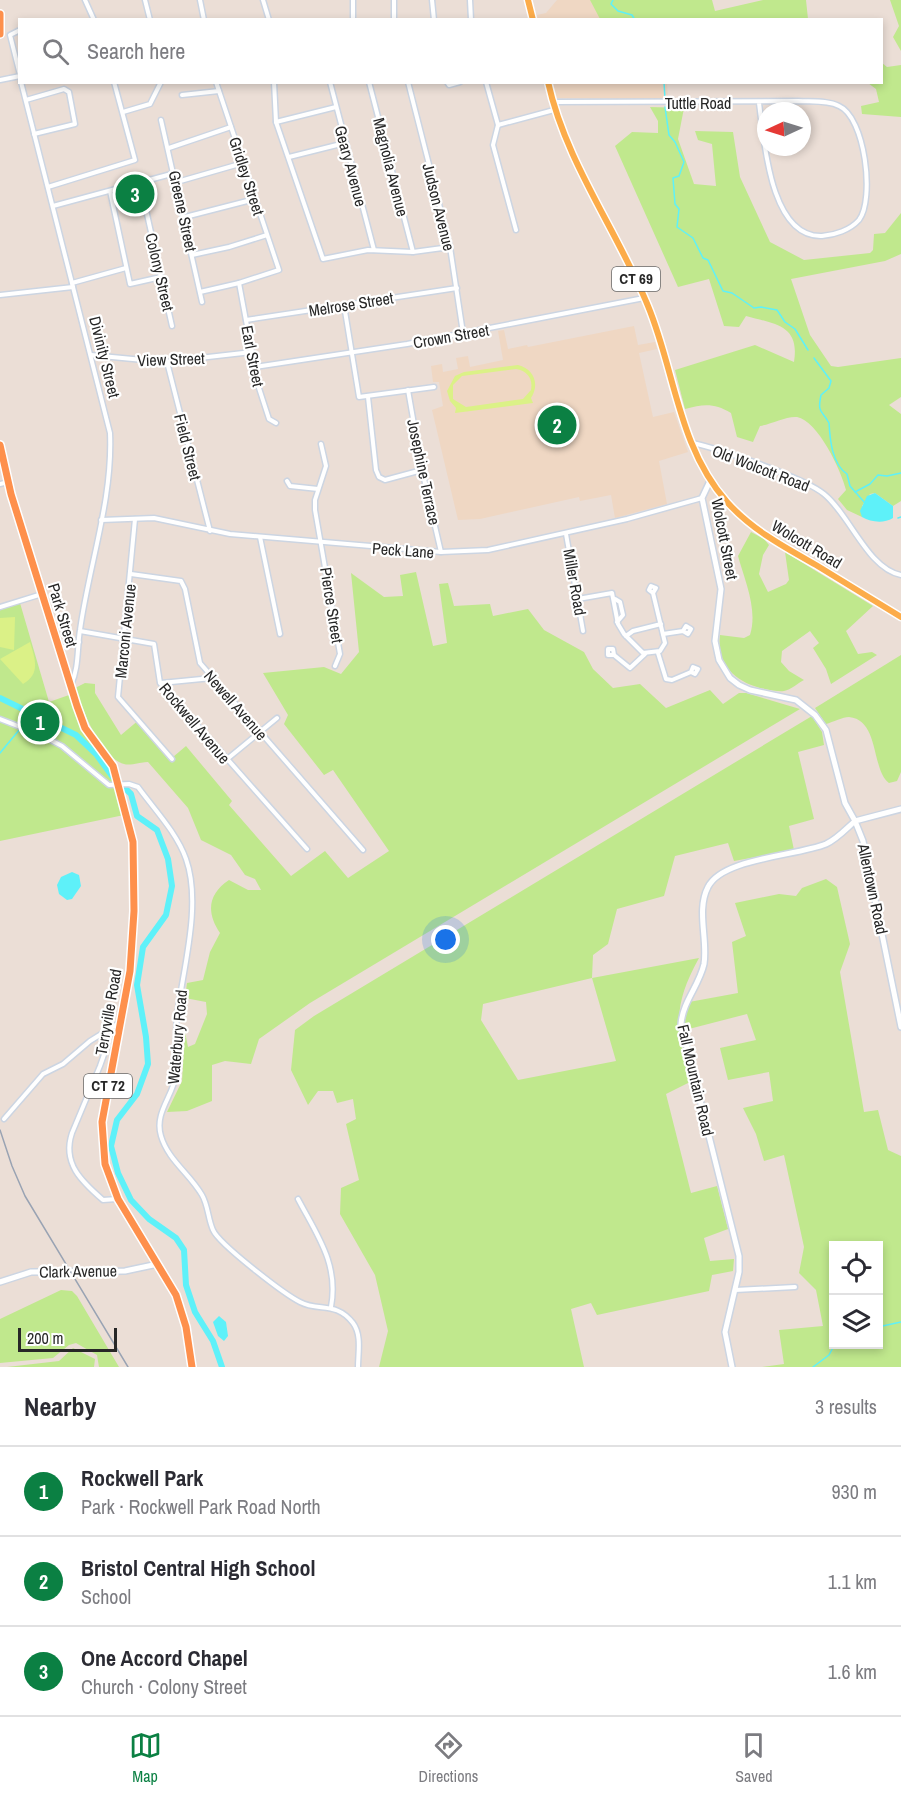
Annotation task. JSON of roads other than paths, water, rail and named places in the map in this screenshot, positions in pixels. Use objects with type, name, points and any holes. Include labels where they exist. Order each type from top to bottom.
[{"type":"highway","points":[[0,14],[0,34]]},
{"type":"highway","name":"Park Street","points":[[0,445],[4,483],[85,728],[113,766],[121,786]]},
{"type":"highway","name":"Terryville Road","points":[[121,786],[133,842],[134,911],[130,971],[102,1134],[105,1164],[118,1199],[171,1287],[184,1318],[192,1367]]},
{"type":"main road","points":[[528,0],[532,18]]},
{"type":"main road","name":"Wolcott Street","points":[[548,84],[553,106],[566,141],[645,298],[657,329],[691,443],[710,481],[702,498],[721,589],[715,641],[719,660],[730,678],[740,685],[750,690],[796,700],[815,715],[826,730],[845,803],[855,822]]},
{"type":"main road","name":"Wolcott Road","points":[[710,481],[734,510],[761,532],[901,617]]},
{"type":"main road","points":[[855,822],[901,809]]},
{"type":"main road","name":"Allentown Road","points":[[855,822],[863,842],[901,1027]]},
{"type":"main road","name":"Fall Mountain Road","points":[[732,1367],[725,1332],[739,1261],[735,1237],[681,1024],[682,1011],[703,967],[703,903],[708,886],[718,874],[735,866],[829,843],[855,822]]},
{"type":"main road","name":"Clark Avenue","points":[[0,1282],[31,1272],[52,1269],[125,1271],[158,1264]]},
{"type":"street","points":[[85,0],[93,18]]},
{"type":"street","points":[[145,0],[150,18]]},
{"type":"street","points":[[200,0],[204,18]]},
{"type":"street","points":[[263,0],[268,18]]},
{"type":"street","points":[[353,0],[353,18]]},
{"type":"street","points":[[394,0],[394,18]]},
{"type":"street","points":[[432,0],[434,18]]},
{"type":"street","points":[[470,0],[471,18]]},
{"type":"street","points":[[18,30],[12,32],[10,37],[18,68]]},
{"type":"street","points":[[0,80],[18,76]]},
{"type":"street","name":"Divinity Street","points":[[22,84],[110,433],[111,450],[101,520],[71,685]]},
{"type":"street","points":[[48,187],[135,160],[115,84]]},
{"type":"street","points":[[123,112],[147,106],[161,84]]},
{"type":"street","name":"Gridley Street","points":[[217,84],[279,270],[239,283]]},
{"type":"street","points":[[274,84],[276,122],[323,259],[374,250],[413,252],[450,247]]},
{"type":"street","name":"Geary Avenue","points":[[330,84],[374,250]]},
{"type":"street","name":"Magnolia Avenue","points":[[370,84],[413,252]]},
{"type":"street","name":"Judson Avenue","points":[[409,84],[450,247],[463,333]]},
{"type":"street","points":[[487,84],[498,125],[494,145],[516,230]]},
{"type":"street","points":[[26,100],[64,89],[69,93],[75,124],[34,134]]},
{"type":"street","points":[[182,95],[219,91]]},
{"type":"street","name":"Tuttle Road","points":[[817,102],[843,108],[854,120],[860,137],[865,207],[859,220],[848,229],[832,235],[816,236],[801,231],[790,223],[782,206],[765,153],[759,103],[817,102]]},
{"type":"street","name":"Tuttle Road","points":[[498,125],[553,106],[757,103]]},
{"type":"street","points":[[276,122],[336,107]]},
{"type":"street","name":"Greene Street","points":[[161,120],[185,217],[202,302]]},
{"type":"street","points":[[169,148],[231,127]]},
{"type":"street","points":[[289,158],[345,143]]},
{"type":"street","points":[[177,182],[243,163]]},
{"type":"street","points":[[52,206],[175,173]]},
{"type":"street","name":"Colony Street","points":[[140,183],[172,326]]},
{"type":"street","points":[[110,191],[130,284],[161,277]]},
{"type":"street","points":[[185,217],[255,199]]},
{"type":"street","points":[[192,255],[229,247],[267,235]]},
{"type":"street","points":[[0,295],[73,285],[126,268]]},
{"type":"street","points":[[200,292],[239,283]]},
{"type":"street","name":"Earl Street","points":[[239,283],[266,412],[271,421],[276,423]]},
{"type":"street","name":"Melrose Street","points":[[246,320],[457,288]]},
{"type":"street","name":"Crown Street","points":[[255,367],[352,353],[645,298]]},
{"type":"street","points":[[344,305],[358,397],[434,387]]},
{"type":"street","name":"View Street","points":[[91,355],[167,362],[252,352]]},
{"type":"street","name":"Field Street","points":[[167,362],[210,531]]},
{"type":"street","name":"Josephine Terrace","points":[[408,390],[422,470],[441,552]]},
{"type":"street","points":[[368,397],[376,470],[379,477],[385,480],[422,470]]},
{"type":"street","name":"Old Wolcott Road","points":[[691,443],[765,467],[822,492],[839,507],[879,564],[890,573],[901,574]]},
{"type":"street","name":"Pierce Street","points":[[321,444],[326,466],[318,489],[315,510],[340,654],[335,666]]},
{"type":"street","points":[[287,481],[290,486],[318,489]]},
{"type":"street","name":"Peck Lane","points":[[101,520],[172,520],[210,531],[260,537],[441,552],[488,550],[566,534],[702,498]]},
{"type":"street","name":"Marconi Avenue","points":[[135,519],[118,697],[172,759]]},
{"type":"street","name":"Miller Road","points":[[566,534],[583,631]]},
{"type":"street","points":[[260,537],[280,634]]},
{"type":"street","name":"Newell Avenue","points":[[131,574],[176,578],[184,584],[195,650],[200,663],[363,850]]},
{"type":"street","points":[[578,598],[609,592],[615,599],[617,622],[626,636],[645,654]]},
{"type":"street","points":[[614,655],[630,668],[645,654],[658,652],[665,645],[653,593]]},
{"type":"street","points":[[0,607],[42,594]]},
{"type":"street","points":[[626,636],[633,631],[661,624]]},
{"type":"street","name":"Rockwell Avenue","points":[[80,631],[154,644],[160,683],[307,849]]},
{"type":"street","points":[[663,634],[683,631]]},
{"type":"street","points":[[59,648],[79,642]]},
{"type":"street","points":[[658,652],[666,679],[672,680],[691,672]]},
{"type":"street","points":[[160,683],[212,678]]},
{"type":"street","points":[[226,760],[277,718]]},
{"type":"street","name":"Waterbury Road","points":[[0,719],[62,746],[109,785],[138,787],[182,849],[188,866],[191,888],[189,939],[177,1019],[176,1074],[174,1088],[160,1116],[161,1136],[169,1153],[203,1196],[213,1232],[258,1275],[299,1302],[331,1307]]},
{"type":"street","points":[[4,1119],[43,1074],[63,1064],[105,1031],[120,1023]]},
{"type":"street","points":[[105,1031],[106,1049],[72,1133],[68,1146],[69,1159],[75,1173],[103,1200],[118,1199]]},
{"type":"street","points":[[298,1199],[324,1246],[334,1289],[331,1307],[344,1314],[357,1331],[358,1367]]},
{"type":"street","points":[[735,1290],[795,1287]]},
{"type":"water","points":[[875,493],[893,506],[893,518],[877,522],[862,517],[860,511],[867,496]]},
{"type":"water","points":[[72,872],[79,875],[81,886],[72,899],[67,900],[59,894],[57,885],[61,877]]},
{"type":"water","points":[[219,1316],[226,1322],[228,1336],[224,1341],[218,1336],[213,1322]]},
{"type":"waterway","points":[[613,0],[611,4],[618,11],[632,15],[634,18]]},
{"type":"waterway","points":[[664,84],[665,99]]},
{"type":"waterway","points":[[665,107],[669,135],[675,142],[684,162],[679,176],[673,178],[675,204],[679,209],[677,227],[693,238],[703,258],[708,260],[723,291],[732,293],[754,308],[777,310],[785,322],[795,329],[808,350]]},
{"type":"waterway","points":[[814,358],[831,381],[829,388],[821,395],[820,406],[829,423],[835,458],[847,474],[850,486],[865,503]]},
{"type":"waterway","points":[[855,492],[870,484],[878,475],[901,473]]},
{"type":"waterway","points":[[0,698],[76,735],[96,754],[112,776],[131,794],[137,816],[157,830],[168,859],[172,886],[166,915],[143,947],[137,985],[148,1064],[137,1094],[117,1120],[111,1146],[118,1173],[131,1200],[149,1219],[176,1238],[184,1250],[186,1285],[195,1312],[213,1341],[222,1367]]},
{"type":"waterway","points":[[25,726],[30,720],[30,714]]},
{"type":"waterway","points":[[0,753],[20,729]]},
{"type":"waterway","points":[[883,1326],[901,1322]]},
{"type":"waterway","points":[[813,1367],[829,1355],[832,1349]]},
{"type":"railway","points":[[0,1130],[25,1196],[128,1367]]},
{"type":"place","name":"One Accord Chapel","points":[[135,194]]},
{"type":"place","name":"Bristol Central High School","points":[[557,425]]},
{"type":"place","name":"Rockwell Park","points":[[40,722]]}]
